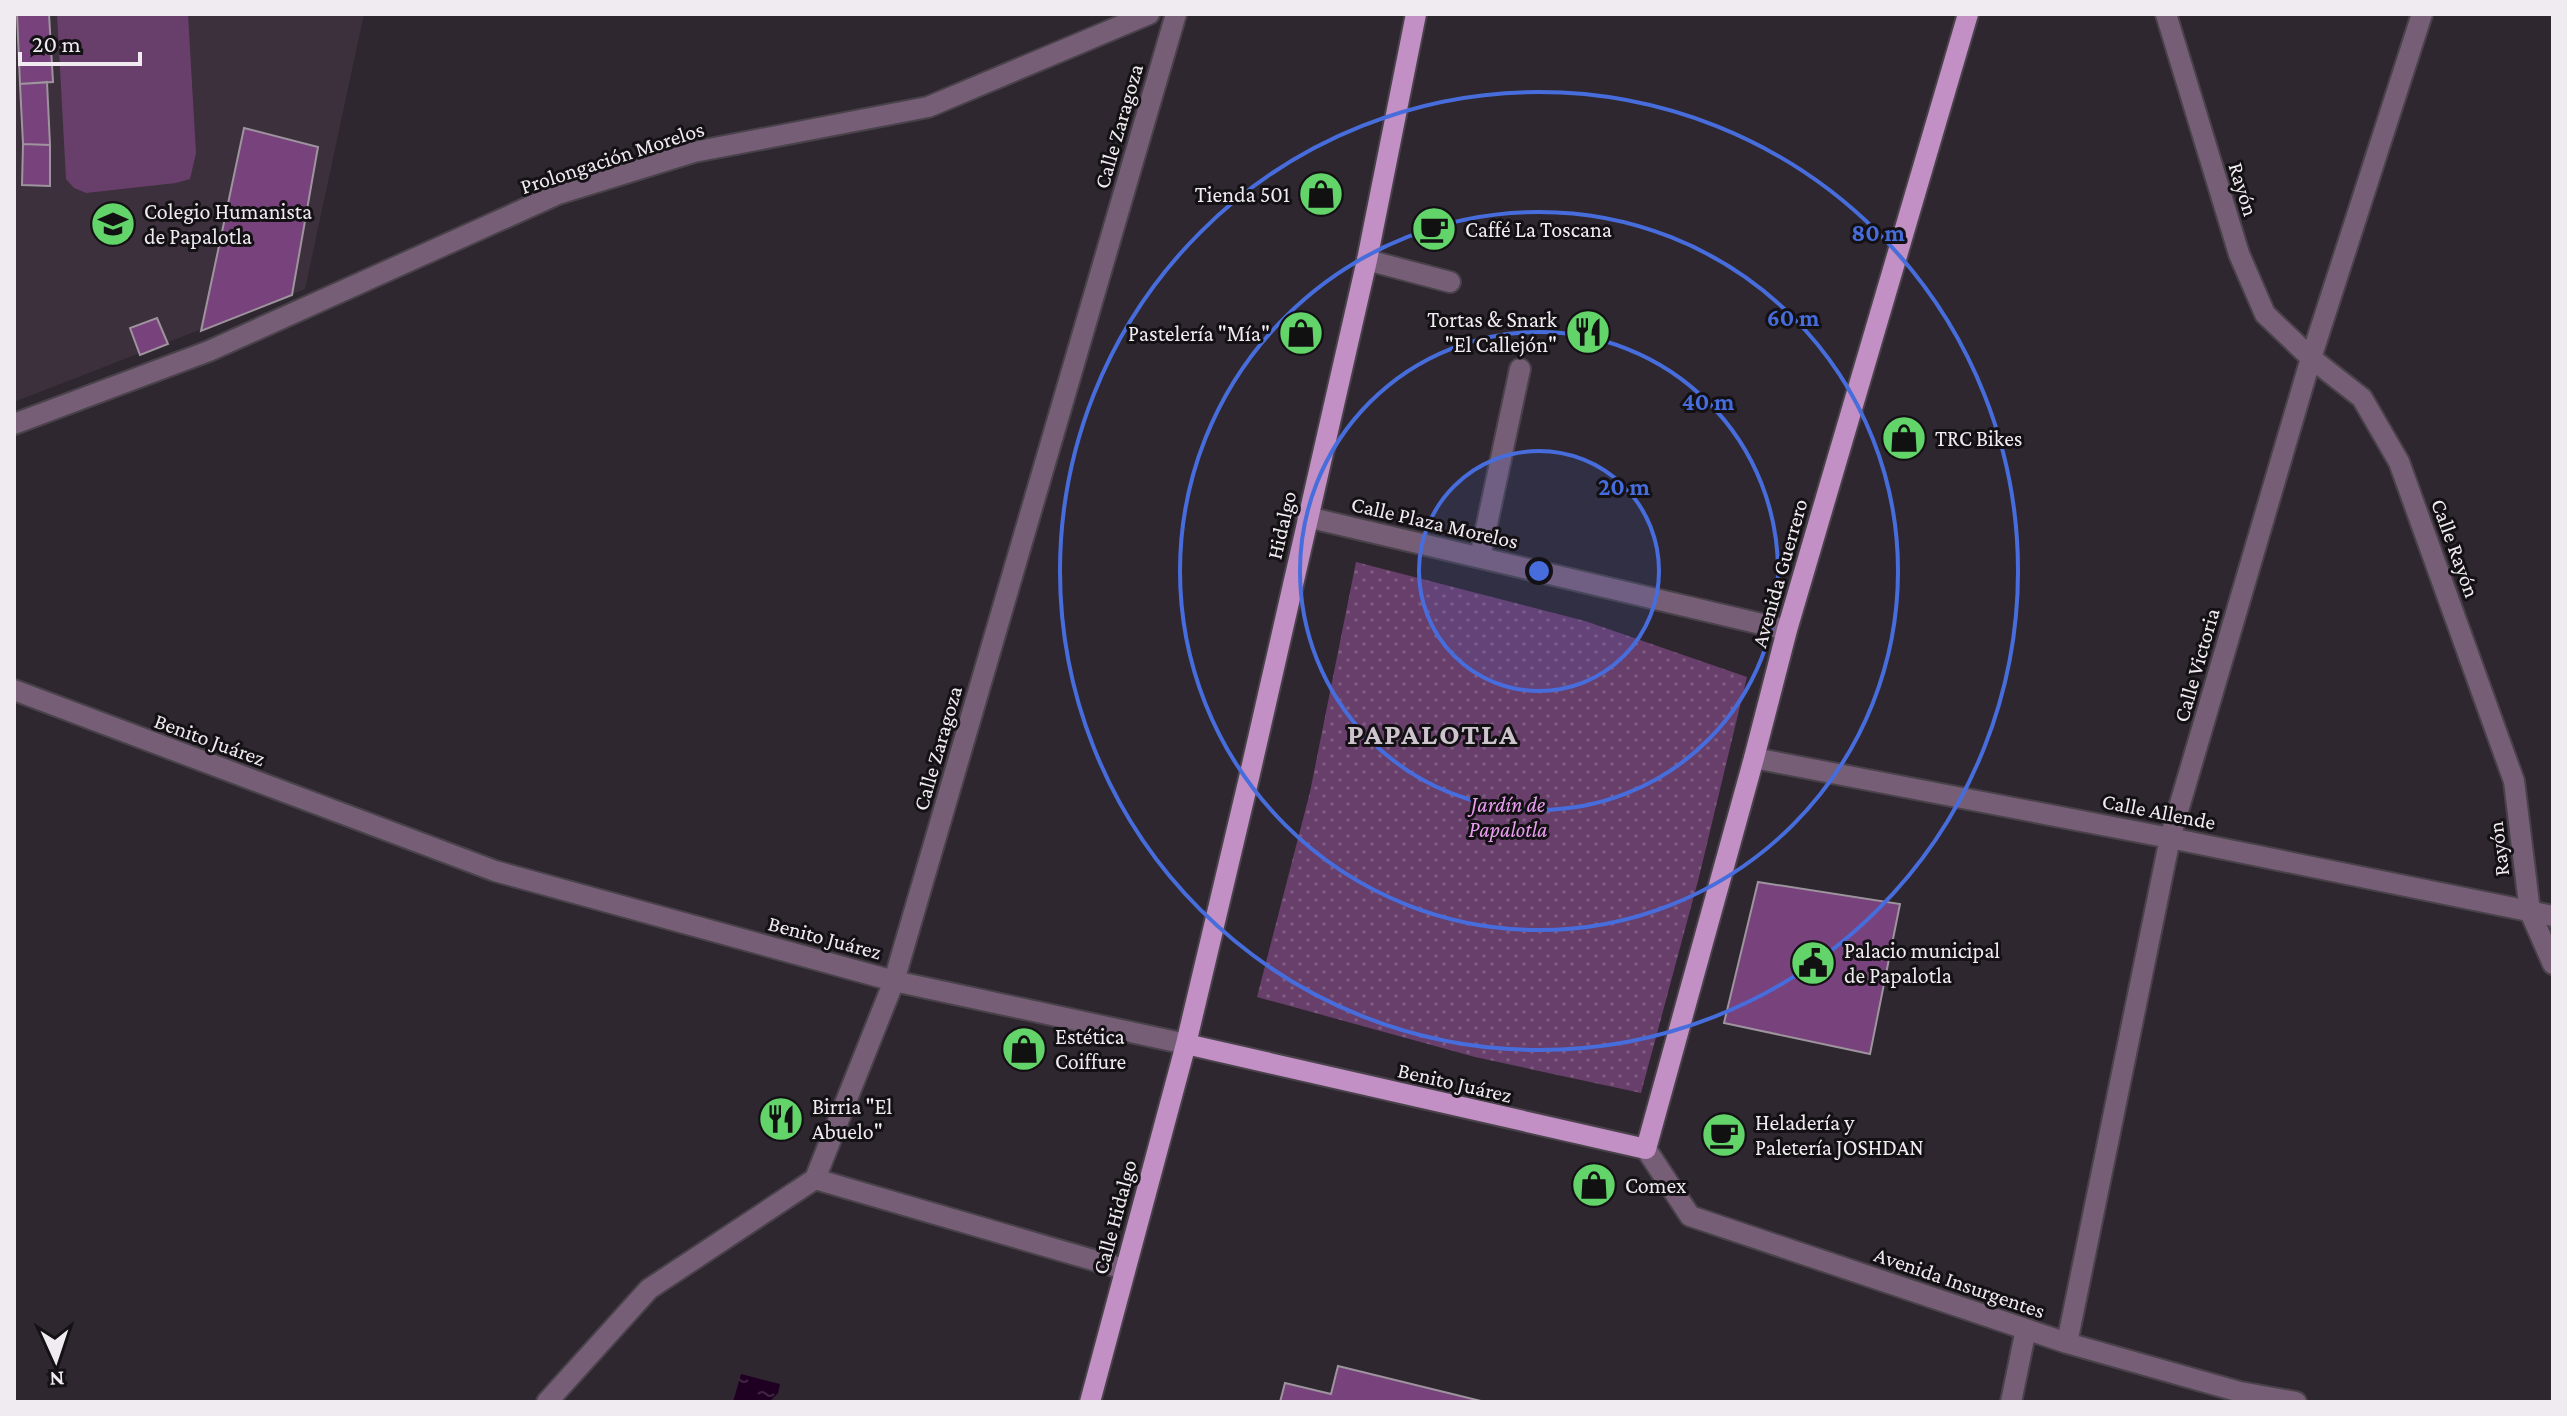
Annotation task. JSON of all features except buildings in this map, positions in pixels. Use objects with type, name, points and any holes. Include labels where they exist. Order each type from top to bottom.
[{"type":"main road","name":"Hidalgo","points":[[1186,1044],[1367,260],[1416,14]]},
{"type":"main road","name":"Avenida Guerrero","points":[[1646,1149],[1787,630],[1968,14]]},
{"type":"main road","name":"Benito Juárez","points":[[1186,1044],[1646,1149]]},
{"type":"main road","name":"Calle Hidalgo","points":[[1090,1402],[1186,1044]]},
{"type":"street","name":"Calle Zaragoza","points":[[815,1179],[894,981],[1176,14]]},
{"type":"street","name":"Rayón","points":[[2166,14],[2239,254],[2265,314],[2311,358]]},
{"type":"street","name":"Calle Victoria","points":[[2067,1343],[2170,838],[2311,358],[2422,14]]},
{"type":"street","name":"Prolongación Morelos","points":[[14,424],[209,351],[558,194],[694,152],[928,107],[1136,16]]},
{"type":"street","points":[[1367,260],[1450,282]]},
{"type":"street","name":"Calle Rayón","points":[[2311,358],[2362,398],[2399,462],[2514,781]]},
{"type":"street","points":[[1480,557],[1520,369]]},
{"type":"street","name":"Calle Plaza Morelos","points":[[1307,517],[1787,630]]},
{"type":"street","name":"Benito Juárez","points":[[14,690],[495,871],[894,981],[1186,1044]]},
{"type":"street","name":"Calle Allende","points":[[1754,758],[2553,916]]},
{"type":"street","name":"Rayón","points":[[2514,781],[2530,912]]},
{"type":"street","points":[[2530,912],[2553,964]]},
{"type":"street","name":"Avenida Insurgentes","points":[[1646,1149],[1690,1216],[2067,1343],[2240,1392],[2296,1402]]},
{"type":"street","points":[[547,1402],[649,1289],[815,1179],[1124,1269]]},
{"type":"street","points":[[2011,1402],[2026,1329]]},
{"type":"shaded area","points":[[14,14],[364,14],[305,289],[14,402]]},
{"type":"green space","points":[[57,14],[188,14],[196,153],[190,179],[86,193],[74,188],[66,179]]},
{"type":"green space","name":"Jardín de Papalotla","points":[[1356,562],[1585,621],[1747,677],[1699,877],[1641,1093],[1475,1057],[1257,997],[1310,792]]},
{"type":"water","points":[[741,1374],[780,1384],[778,1393],[769,1402],[733,1402]]},
{"type":"place","name":"Tienda 501","points":[[1321,194]]},
{"type":"place","name":"Colegio Humanista de Papalotla","points":[[113,224]]},
{"type":"place","name":"Caffé La Toscana","points":[[1434,229]]},
{"type":"place","name":"Tortas & Snark \"El Callejón\"","points":[[1588,332]]},
{"type":"place","name":"Pastelería \"Mía\"","points":[[1301,333]]},
{"type":"place","name":"TRC Bikes","points":[[1904,438]]},
{"type":"place","name":"Palacio municipal de Papalotla","points":[[1813,963]]},
{"type":"place","name":"Estética Coiffure","points":[[1024,1049]]},
{"type":"place","name":"Birria \"El Abuelo\"","points":[[781,1119]]},
{"type":"place","name":"Heladería y Paletería JOSHDAN","points":[[1724,1135]]},
{"type":"place","name":"Comex","points":[[1594,1185]]},
{"type":"district","name":"PAPALOTLA","points":[[1433,734]]}]
